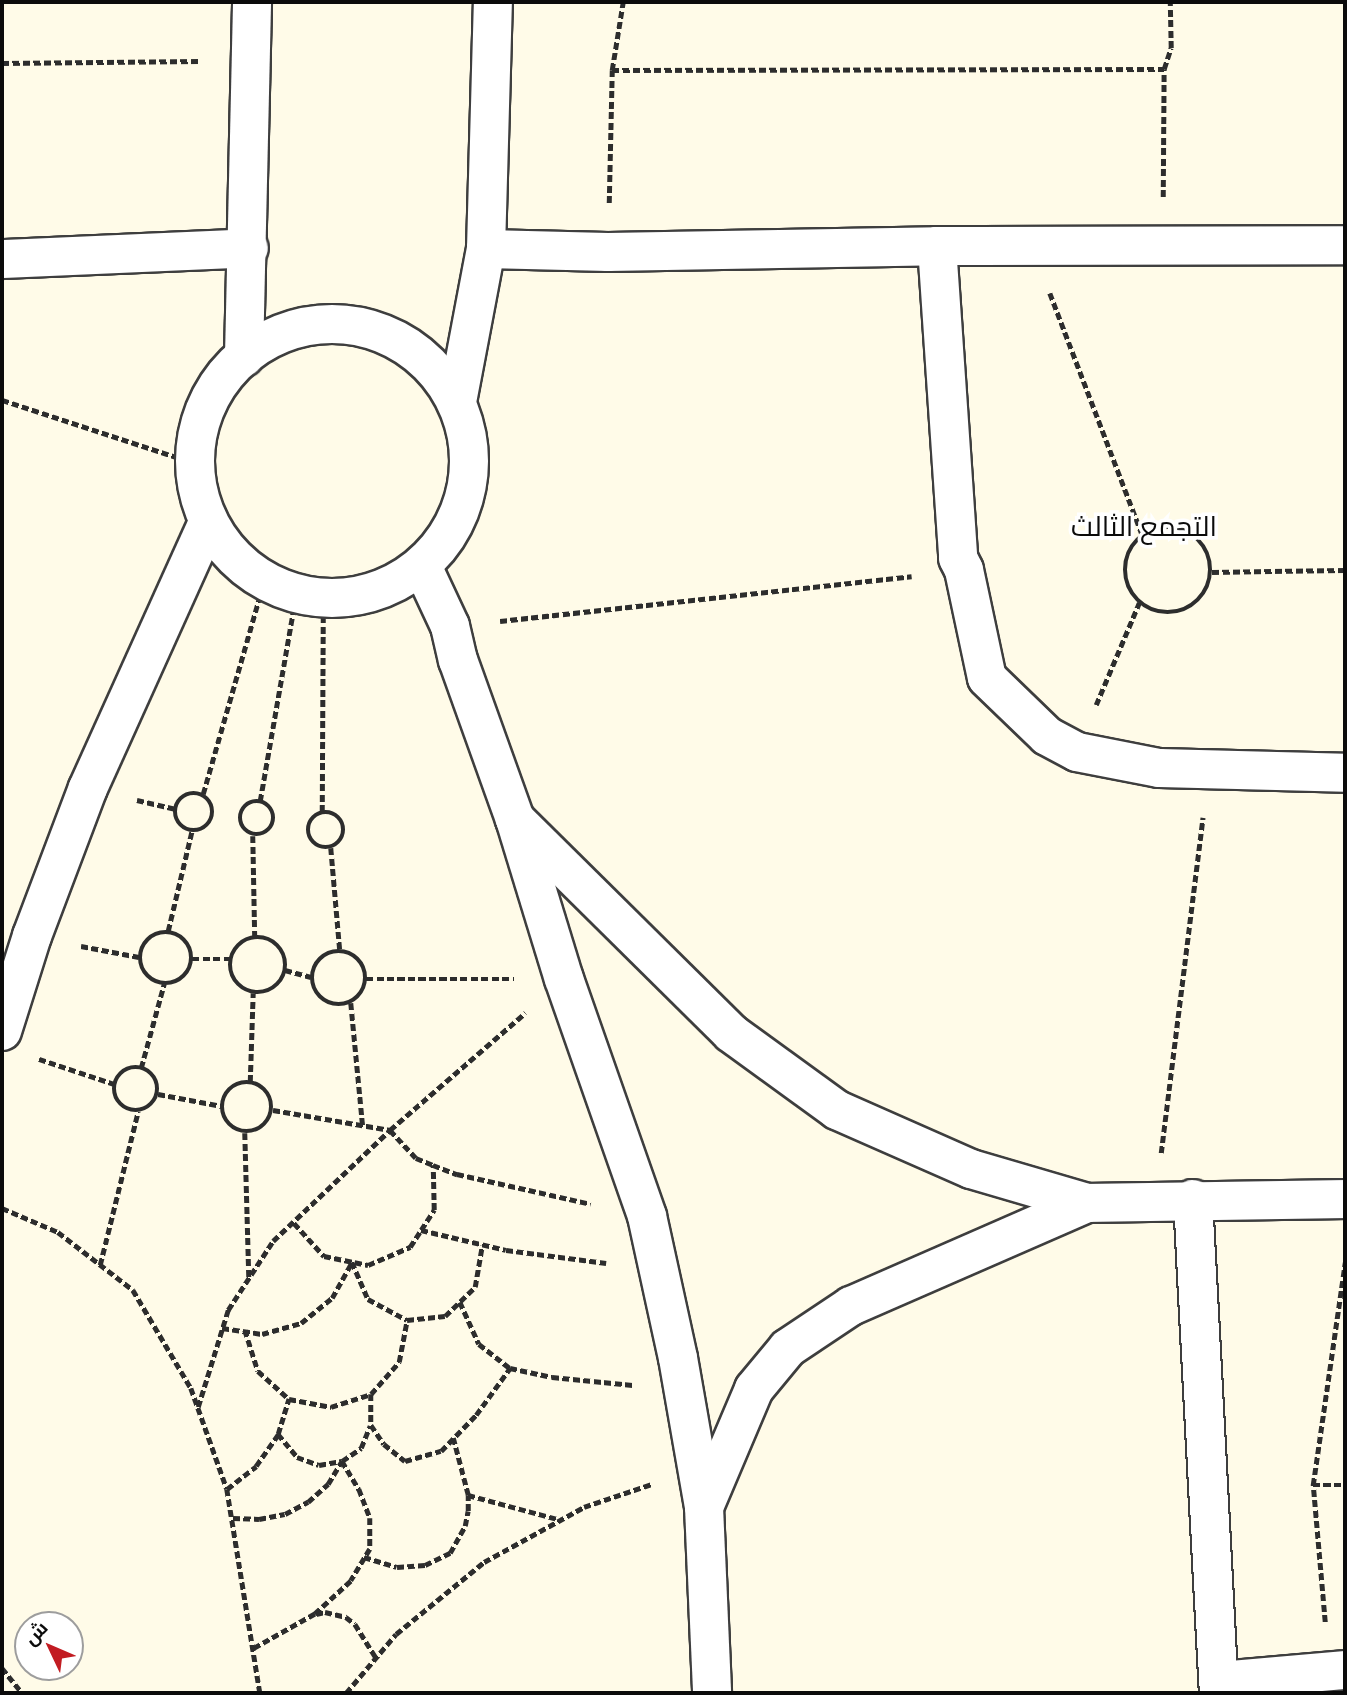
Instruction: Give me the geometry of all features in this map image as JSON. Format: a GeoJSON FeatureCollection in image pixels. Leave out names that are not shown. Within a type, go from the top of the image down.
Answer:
{"type":"FeatureCollection","features":[{"type":"Feature","properties":{"kind":"street"},"geometry":{"type":"LineString","coordinates":[[244,357],[249,248],[252,2]]}},
{"type":"Feature","properties":{"kind":"street"},"geometry":{"type":"LineString","coordinates":[[457,402],[486,249],[493,2]]}},
{"type":"Feature","properties":{"kind":"street"},"geometry":{"type":"LineString","coordinates":[[486,249],[608,252],[937,246],[1345,245]]}},
{"type":"Feature","properties":{"kind":"street"},"geometry":{"type":"LineString","coordinates":[[937,246],[958,558],[964,570],[987,678],[1014,708],[1047,736],[1077,752],[1159,768],[1345,773]]}},
{"type":"Feature","properties":{"kind":"street"},"geometry":{"type":"LineString","coordinates":[[2,259],[249,248]]}},
{"type":"Feature","properties":{"kind":"street"},"geometry":{"type":"LineString","coordinates":[[344,324],[379,332],[411,348],[438,372],[457,402],[468,435],[470,471],[462,507],[446,539],[422,566],[392,585],[358,596],[294,592],[242,565],[223,545],[208,522],[199,495],[195,463],[198,434],[206,407],[220,383],[244,357],[274,337],[308,326],[344,324]]}},
{"type":"Feature","properties":{"kind":"street"},"geometry":{"type":"LineString","coordinates":[[14,1043],[32,936],[88,788],[208,522]]}},
{"type":"Feature","properties":{"kind":"street"},"geometry":{"type":"LineString","coordinates":[[422,566],[450,626],[458,660],[515,819],[564,979],[647,1216],[704,1507],[712,1693]]}},
{"type":"Feature","properties":{"kind":"street"},"geometry":{"type":"LineString","coordinates":[[515,819],[731,1033],[837,1110],[971,1169],[1087,1203],[1174,1199],[1345,1199]]}},
{"type":"Feature","properties":{"kind":"street"},"geometry":{"type":"LineString","coordinates":[[1174,1199],[1219,1687],[1337,1670]]}},
{"type":"Feature","properties":{"kind":"street"},"geometry":{"type":"LineString","coordinates":[[704,1507],[754,1389],[788,1348],[851,1306],[1087,1203]]}},
{"type":"Feature","properties":{"kind":"path"},"geometry":{"type":"LineString","coordinates":[[608,252],[612,71],[623,2]]}},
{"type":"Feature","properties":{"kind":"path"},"geometry":{"type":"LineString","coordinates":[[1163,246],[1164,69],[1171,48],[1170,2]]}},
{"type":"Feature","properties":{"kind":"path"},"geometry":{"type":"LineString","coordinates":[[2,63],[251,61]]}},
{"type":"Feature","properties":{"kind":"path"},"geometry":{"type":"LineString","coordinates":[[612,71],[1164,69]]}},
{"type":"Feature","properties":{"kind":"path"},"geometry":{"type":"LineString","coordinates":[[1032,246],[1142,534]]}},
{"type":"Feature","properties":{"kind":"path"},"geometry":{"type":"LineString","coordinates":[[2,400],[195,463]]}},
{"type":"Feature","properties":{"kind":"path"},"geometry":{"type":"LineString","coordinates":[[1160,527],[1180,527],[1196,537],[1208,553],[1212,572],[1207,591],[1194,606],[1176,613],[1156,612],[1139,603],[1128,587],[1124,568],[1129,549],[1142,534],[1160,527]]}},
{"type":"Feature","properties":{"kind":"path"},"geometry":{"type":"LineString","coordinates":[[450,626],[964,570]]}},
{"type":"Feature","properties":{"kind":"path"},"geometry":{"type":"LineString","coordinates":[[1212,572],[1345,570]]}},
{"type":"Feature","properties":{"kind":"path"},"geometry":{"type":"LineString","coordinates":[[204,794],[294,592]]}},
{"type":"Feature","properties":{"kind":"path"},"geometry":{"type":"LineString","coordinates":[[260,801],[294,592]]}},
{"type":"Feature","properties":{"kind":"path"},"geometry":{"type":"LineString","coordinates":[[294,592],[322,812]]}},
{"type":"Feature","properties":{"kind":"path"},"geometry":{"type":"LineString","coordinates":[[1077,752],[1139,603]]}},
{"type":"Feature","properties":{"kind":"path"},"geometry":{"type":"LineString","coordinates":[[1174,1199],[1210,768]]}},
{"type":"Feature","properties":{"kind":"path"},"geometry":{"type":"LineString","coordinates":[[191,792],[204,794],[212,803],[214,814],[208,826],[197,831],[186,829],[177,820],[175,809],[180,798],[191,792]]}},
{"type":"Feature","properties":{"kind":"path"},"geometry":{"type":"LineString","coordinates":[[260,801],[270,806],[275,816],[272,827],[264,835],[253,836],[244,831],[239,821],[241,810],[249,802],[260,801]]}},
{"type":"Feature","properties":{"kind":"path"},"geometry":{"type":"LineString","coordinates":[[322,812],[333,813],[342,820],[345,831],[341,842],[331,848],[319,848],[310,840],[308,829],[312,818],[322,812]]}},
{"type":"Feature","properties":{"kind":"path"},"geometry":{"type":"LineString","coordinates":[[168,931],[192,830]]}},
{"type":"Feature","properties":{"kind":"path"},"geometry":{"type":"LineString","coordinates":[[253,836],[256,937]]}},
{"type":"Feature","properties":{"kind":"path"},"geometry":{"type":"LineString","coordinates":[[331,848],[340,951]]}},
{"type":"Feature","properties":{"kind":"path"},"geometry":{"type":"LineString","coordinates":[[168,931],[180,935],[190,946],[192,959],[189,973],[178,981],[164,984],[151,981],[142,970],[139,957],[144,943],[154,933],[168,931]]}},
{"type":"Feature","properties":{"kind":"path"},"geometry":{"type":"LineString","coordinates":[[32,936],[139,957]]}},
{"type":"Feature","properties":{"kind":"path"},"geometry":{"type":"LineString","coordinates":[[263,936],[276,943],[284,955],[285,970],[280,982],[274,987],[253,993],[239,986],[232,974],[230,959],[236,946],[256,937],[263,936]]}},
{"type":"Feature","properties":{"kind":"path"},"geometry":{"type":"LineString","coordinates":[[340,951],[354,955],[363,966],[366,979],[362,993],[351,1003],[337,1006],[324,1001],[314,991],[311,976],[316,963],[327,954],[340,951]]}},
{"type":"Feature","properties":{"kind":"path"},"geometry":{"type":"LineString","coordinates":[[192,959],[230,959]]}},
{"type":"Feature","properties":{"kind":"path"},"geometry":{"type":"LineString","coordinates":[[285,970],[311,976]]}},
{"type":"Feature","properties":{"kind":"path"},"geometry":{"type":"LineString","coordinates":[[366,979],[564,979]]}},
{"type":"Feature","properties":{"kind":"path"},"geometry":{"type":"LineString","coordinates":[[197,1408],[228,1310],[273,1241],[390,1130],[564,979]]}},
{"type":"Feature","properties":{"kind":"path"},"geometry":{"type":"LineString","coordinates":[[141,1068],[164,984]]}},
{"type":"Feature","properties":{"kind":"path"},"geometry":{"type":"LineString","coordinates":[[250,1082],[253,993]]}},
{"type":"Feature","properties":{"kind":"path"},"geometry":{"type":"LineString","coordinates":[[351,1003],[363,1126]]}},
{"type":"Feature","properties":{"kind":"path"},"geometry":{"type":"LineString","coordinates":[[14,1043],[114,1084]]}},
{"type":"Feature","properties":{"kind":"path"},"geometry":{"type":"LineString","coordinates":[[134,1066],[141,1068],[148,1069],[157,1080],[158,1094],[151,1106],[138,1112],[124,1109],[115,1098],[114,1084],[121,1072],[134,1066]]}},
{"type":"Feature","properties":{"kind":"path"},"geometry":{"type":"LineString","coordinates":[[250,1082],[262,1086],[270,1096],[273,1110],[269,1122],[258,1130],[245,1133],[233,1129],[225,1119],[222,1106],[226,1093],[236,1084],[250,1082]]}},
{"type":"Feature","properties":{"kind":"path"},"geometry":{"type":"LineString","coordinates":[[158,1094],[222,1106]]}},
{"type":"Feature","properties":{"kind":"path"},"geometry":{"type":"LineString","coordinates":[[273,1110],[390,1130],[416,1158],[457,1174],[647,1216]]}},
{"type":"Feature","properties":{"kind":"path"},"geometry":{"type":"LineString","coordinates":[[100,1265],[138,1112]]}},
{"type":"Feature","properties":{"kind":"path"},"geometry":{"type":"LineString","coordinates":[[245,1133],[249,1279]]}},
{"type":"Feature","properties":{"kind":"path"},"geometry":{"type":"LineString","coordinates":[[294,1223],[324,1256],[368,1265],[410,1247],[434,1210],[433,1165]]}},
{"type":"Feature","properties":{"kind":"path"},"geometry":{"type":"LineString","coordinates":[[2,1208],[58,1232],[133,1290],[191,1388],[227,1489],[260,1693]]}},
{"type":"Feature","properties":{"kind":"path"},"geometry":{"type":"LineString","coordinates":[[421,1230],[482,1246],[657,1269]]}},
{"type":"Feature","properties":{"kind":"path"},"geometry":{"type":"LineString","coordinates":[[352,1261],[368,1299],[407,1320],[445,1316],[475,1287],[482,1246]]}},
{"type":"Feature","properties":{"kind":"path"},"geometry":{"type":"LineString","coordinates":[[222,1328],[262,1334],[301,1323],[332,1298],[352,1261]]}},
{"type":"Feature","properties":{"kind":"path"},"geometry":{"type":"LineString","coordinates":[[1337,1670],[1313,1485],[1345,1262]]}},
{"type":"Feature","properties":{"kind":"path"},"geometry":{"type":"LineString","coordinates":[[460,1302],[479,1344],[510,1368],[552,1377],[683,1390]]}},
{"type":"Feature","properties":{"kind":"path"},"geometry":{"type":"LineString","coordinates":[[245,1330],[258,1371],[289,1399],[331,1407],[371,1394],[399,1362],[407,1320]]}},
{"type":"Feature","properties":{"kind":"path"},"geometry":{"type":"LineString","coordinates":[[371,1425],[384,1444],[405,1461],[441,1451],[476,1415],[510,1368]]}},
{"type":"Feature","properties":{"kind":"path"},"geometry":{"type":"LineString","coordinates":[[233,1518],[272,1517],[308,1502],[328,1484],[342,1461],[361,1448],[371,1425],[371,1394]]}},
{"type":"Feature","properties":{"kind":"path"},"geometry":{"type":"LineString","coordinates":[[227,1489],[256,1466],[278,1434],[289,1399]]}},
{"type":"Feature","properties":{"kind":"path"},"geometry":{"type":"LineString","coordinates":[[278,1434],[297,1457],[319,1465],[342,1461]]}},
{"type":"Feature","properties":{"kind":"path"},"geometry":{"type":"LineString","coordinates":[[364,1558],[397,1567],[438,1561],[450,1553],[465,1526],[468,1495],[453,1438]]}},
{"type":"Feature","properties":{"kind":"path"},"geometry":{"type":"LineString","coordinates":[[253,1648],[315,1614],[351,1581],[370,1549],[369,1518],[359,1489],[342,1461]]}},
{"type":"Feature","properties":{"kind":"path"},"geometry":{"type":"LineString","coordinates":[[346,1693],[396,1634],[484,1562],[584,1507],[697,1468]]}},
{"type":"Feature","properties":{"kind":"path"},"geometry":{"type":"LineString","coordinates":[[1313,1485],[1345,1485]]}},
{"type":"Feature","properties":{"kind":"path"},"geometry":{"type":"LineString","coordinates":[[468,1495],[561,1520]]}},
{"type":"Feature","properties":{"kind":"path"},"geometry":{"type":"LineString","coordinates":[[315,1614],[325,1612],[346,1617],[355,1624],[376,1657]]}},
{"type":"Feature","properties":{"kind":"path"},"geometry":{"type":"LineString","coordinates":[[2,1668],[22,1693]]}},
{"type":"Feature","properties":{"kind":"district","name":"التجمع الثالث"},"geometry":{"type":"Point","coordinates":[1144,526]}}]}
